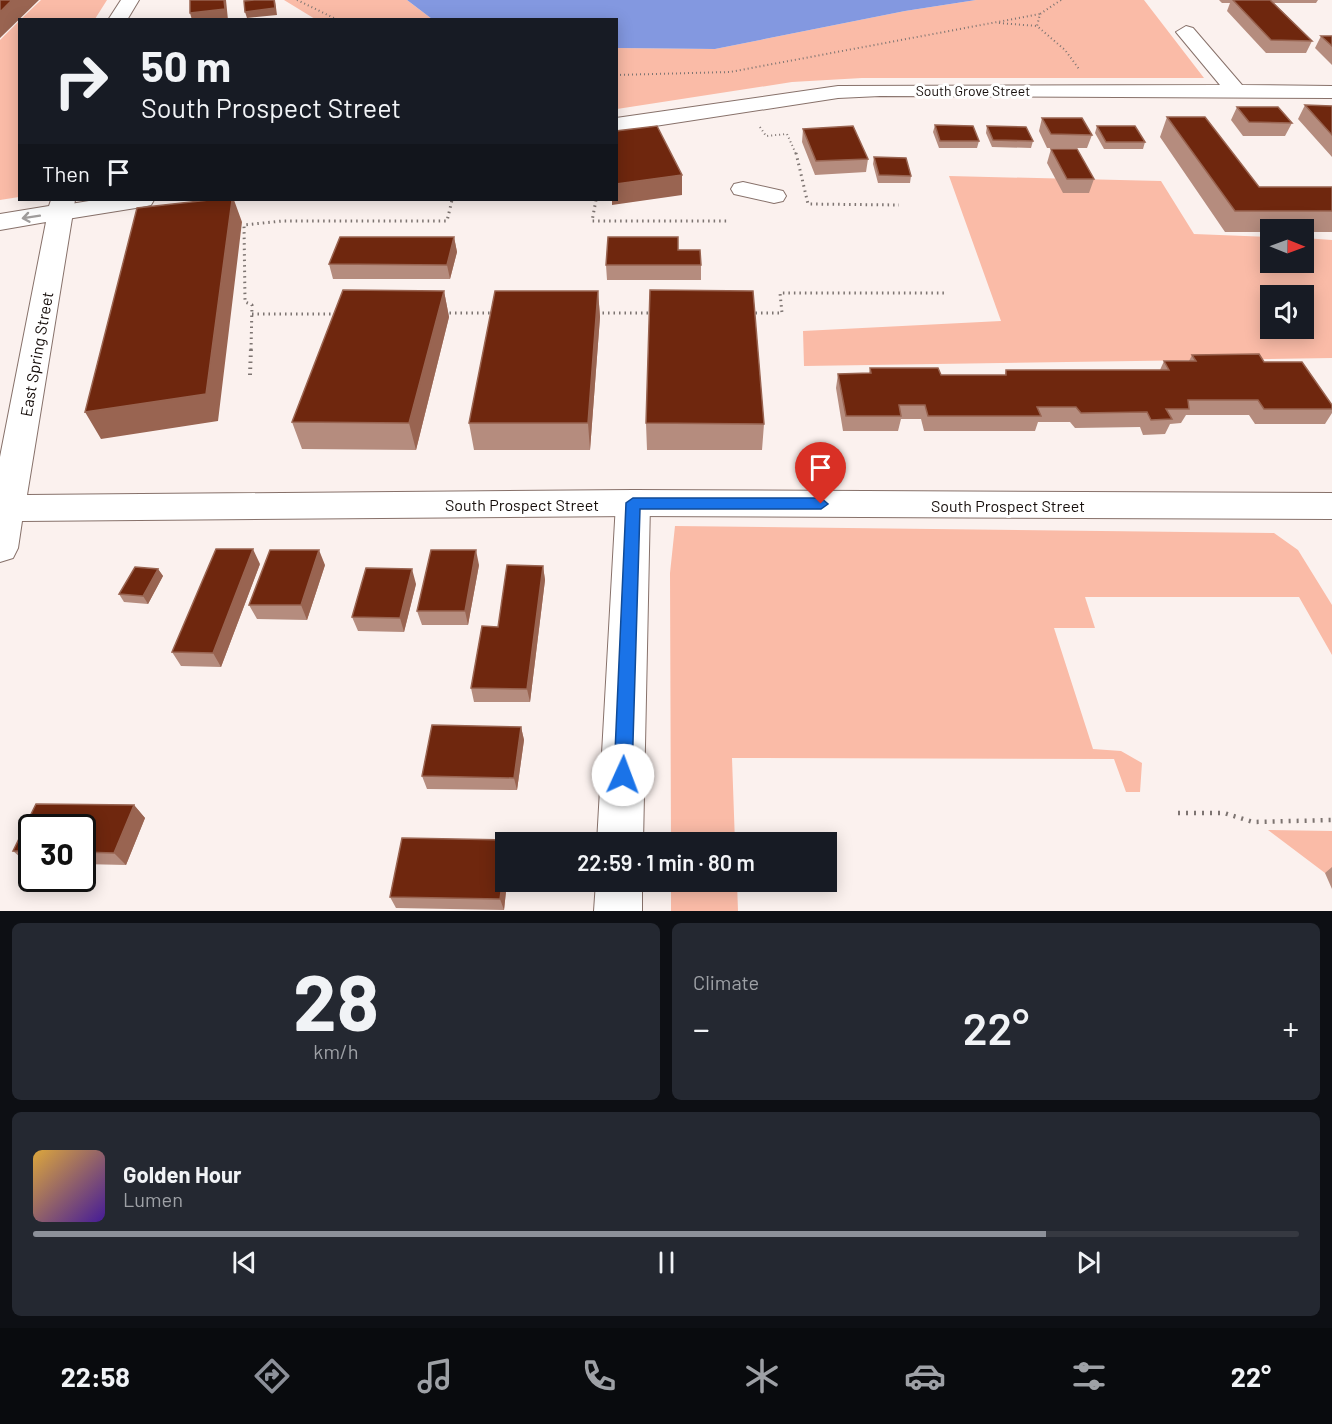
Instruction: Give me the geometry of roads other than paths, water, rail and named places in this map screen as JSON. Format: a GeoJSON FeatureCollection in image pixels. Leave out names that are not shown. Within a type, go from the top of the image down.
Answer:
{"type":"FeatureCollection","features":[{"type":"Feature","properties":{"kind":"main road"},"geometry":{"type":"LineString","coordinates":[[118,18],[130,0]]}},
{"type":"Feature","properties":{"kind":"main road"},"geometry":{"type":"LineString","coordinates":[[1186,32],[1236,91]]}},
{"type":"Feature","properties":{"kind":"main road","name":"South Grove Street"},"geometry":{"type":"LineString","coordinates":[[618,125],[838,92],[880,90],[1332,92]]}},
{"type":"Feature","properties":{"kind":"main road"},"geometry":{"type":"LineString","coordinates":[[743,189],[774,196]]}},
{"type":"Feature","properties":{"kind":"main road"},"geometry":{"type":"LineString","coordinates":[[0,222],[62,206],[129,201]]}},
{"type":"Feature","properties":{"kind":"main road","name":"East Spring Street"},"geometry":{"type":"LineString","coordinates":[[0,548],[4,508],[62,206]]}},
{"type":"Feature","properties":{"kind":"main road"},"geometry":{"type":"LineString","coordinates":[[620,832],[633,503]]}},
{"type":"Feature","properties":{"kind":"main road","name":"South Prospect Street"},"geometry":{"type":"LineString","coordinates":[[4,508],[633,503],[1332,506]]}},
{"type":"Feature","properties":{"kind":"main road"},"geometry":{"type":"LineString","coordinates":[[618,911],[619,892]]}},
{"type":"Feature","properties":{"kind":"water"},"geometry":{"type":"Polygon","coordinates":[[[407,0],[976,0],[905,11],[715,49],[618,48],[618,18],[431,18],[407,0]]]}}]}
